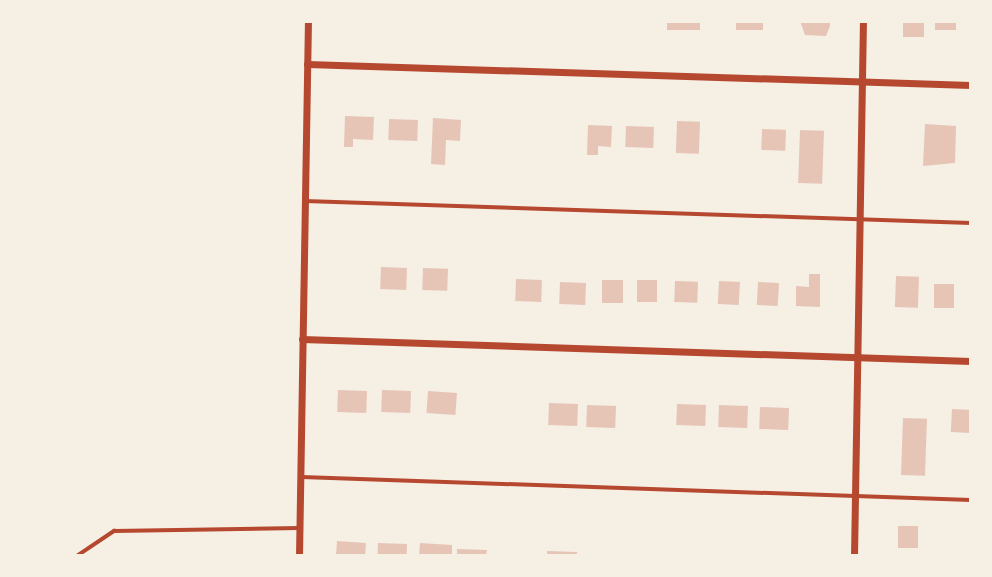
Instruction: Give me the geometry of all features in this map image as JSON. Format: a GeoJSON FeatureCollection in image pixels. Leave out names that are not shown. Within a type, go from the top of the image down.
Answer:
{"type":"FeatureCollection","features":[{"type":"Feature","properties":{"kind":"street"},"geometry":{"type":"LineString","coordinates":[[299,556],[308,21]]}},
{"type":"Feature","properties":{"kind":"street"},"geometry":{"type":"LineString","coordinates":[[854,556],[863,21]]}},
{"type":"Feature","properties":{"kind":"street"},"geometry":{"type":"LineString","coordinates":[[307,64],[971,85]]}},
{"type":"Feature","properties":{"kind":"street"},"geometry":{"type":"LineString","coordinates":[[302,339],[971,361]]}},
{"type":"Feature","properties":{"kind":"lane"},"geometry":{"type":"LineString","coordinates":[[305,201],[971,223]]}},
{"type":"Feature","properties":{"kind":"lane"},"geometry":{"type":"LineString","coordinates":[[300,477],[971,500]]}},
{"type":"Feature","properties":{"kind":"lane"},"geometry":{"type":"LineString","coordinates":[[77,556],[114,531],[299,528]]}},
{"type":"Feature","properties":{"kind":"building"},"geometry":{"type":"Polygon","coordinates":[[[667,21],[700,21],[700,30],[667,30],[667,21]]]}},
{"type":"Feature","properties":{"kind":"building"},"geometry":{"type":"Polygon","coordinates":[[[736,21],[763,21],[763,30],[736,30],[736,21]]]}},
{"type":"Feature","properties":{"kind":"building"},"geometry":{"type":"Polygon","coordinates":[[[800,21],[830,21],[830,26],[826,36],[805,35],[800,21]]]}},
{"type":"Feature","properties":{"kind":"building"},"geometry":{"type":"Polygon","coordinates":[[[903,21],[924,21],[924,37],[903,37],[903,21]]]}},
{"type":"Feature","properties":{"kind":"building"},"geometry":{"type":"Polygon","coordinates":[[[935,21],[956,21],[956,30],[935,30],[935,21]]]}},
{"type":"Feature","properties":{"kind":"building"},"geometry":{"type":"Polygon","coordinates":[[[345,116],[374,117],[373,140],[353,139],[353,147],[344,147],[345,116]]]}},
{"type":"Feature","properties":{"kind":"building"},"geometry":{"type":"Polygon","coordinates":[[[433,118],[461,120],[460,141],[446,140],[445,165],[431,164],[433,118]]]}},
{"type":"Feature","properties":{"kind":"building"},"geometry":{"type":"Polygon","coordinates":[[[389,119],[418,120],[417,141],[388,140],[389,119]]]}},
{"type":"Feature","properties":{"kind":"building"},"geometry":{"type":"Polygon","coordinates":[[[677,121],[700,122],[699,154],[676,153],[677,121]]]}},
{"type":"Feature","properties":{"kind":"building"},"geometry":{"type":"Polygon","coordinates":[[[925,124],[956,126],[955,163],[923,166],[925,124]]]}},
{"type":"Feature","properties":{"kind":"building"},"geometry":{"type":"Polygon","coordinates":[[[588,125],[612,126],[611,147],[598,146],[598,155],[587,155],[588,125]]]}},
{"type":"Feature","properties":{"kind":"building"},"geometry":{"type":"Polygon","coordinates":[[[626,126],[654,127],[653,148],[625,147],[626,126]]]}},
{"type":"Feature","properties":{"kind":"building"},"geometry":{"type":"Polygon","coordinates":[[[762,129],[786,130],[785,151],[761,150],[762,129]]]}},
{"type":"Feature","properties":{"kind":"building"},"geometry":{"type":"Polygon","coordinates":[[[800,130],[824,131],[822,184],[798,183],[800,130]]]}},
{"type":"Feature","properties":{"kind":"building"},"geometry":{"type":"Polygon","coordinates":[[[381,267],[407,268],[406,290],[380,289],[381,267]]]}},
{"type":"Feature","properties":{"kind":"building"},"geometry":{"type":"Polygon","coordinates":[[[423,268],[448,269],[447,291],[422,290],[423,268]]]}},
{"type":"Feature","properties":{"kind":"building"},"geometry":{"type":"Polygon","coordinates":[[[809,274],[820,274],[820,307],[796,306],[796,286],[809,287],[809,274]]]}},
{"type":"Feature","properties":{"kind":"building"},"geometry":{"type":"Polygon","coordinates":[[[896,276],[919,277],[918,308],[895,307],[896,276]]]}},
{"type":"Feature","properties":{"kind":"building"},"geometry":{"type":"Polygon","coordinates":[[[516,279],[542,280],[541,302],[515,301],[516,279]]]}},
{"type":"Feature","properties":{"kind":"building"},"geometry":{"type":"Polygon","coordinates":[[[602,280],[623,280],[623,303],[602,303],[602,280]]]}},
{"type":"Feature","properties":{"kind":"building"},"geometry":{"type":"Polygon","coordinates":[[[637,280],[657,280],[657,302],[637,302],[637,280]]]}},
{"type":"Feature","properties":{"kind":"building"},"geometry":{"type":"Polygon","coordinates":[[[675,281],[698,282],[697,303],[674,302],[675,281]]]}},
{"type":"Feature","properties":{"kind":"building"},"geometry":{"type":"Polygon","coordinates":[[[719,281],[740,282],[739,305],[718,304],[719,281]]]}},
{"type":"Feature","properties":{"kind":"building"},"geometry":{"type":"Polygon","coordinates":[[[560,282],[586,283],[585,305],[559,304],[560,282]]]}},
{"type":"Feature","properties":{"kind":"building"},"geometry":{"type":"Polygon","coordinates":[[[758,282],[779,283],[778,306],[757,305],[758,282]]]}},
{"type":"Feature","properties":{"kind":"building"},"geometry":{"type":"Polygon","coordinates":[[[934,284],[954,284],[954,308],[934,308],[934,284]]]}},
{"type":"Feature","properties":{"kind":"building"},"geometry":{"type":"Polygon","coordinates":[[[338,390],[367,391],[366,413],[337,412],[338,390]]]}},
{"type":"Feature","properties":{"kind":"building"},"geometry":{"type":"Polygon","coordinates":[[[382,390],[411,391],[410,413],[381,412],[382,390]]]}},
{"type":"Feature","properties":{"kind":"building"},"geometry":{"type":"Polygon","coordinates":[[[428,391],[457,393],[455,415],[426,413],[428,391]]]}},
{"type":"Feature","properties":{"kind":"building"},"geometry":{"type":"Polygon","coordinates":[[[549,403],[578,404],[577,426],[548,425],[549,403]]]}},
{"type":"Feature","properties":{"kind":"building"},"geometry":{"type":"Polygon","coordinates":[[[677,404],[706,405],[705,426],[676,425],[677,404]]]}},
{"type":"Feature","properties":{"kind":"building"},"geometry":{"type":"Polygon","coordinates":[[[587,405],[616,406],[615,428],[586,427],[587,405]]]}},
{"type":"Feature","properties":{"kind":"building"},"geometry":{"type":"Polygon","coordinates":[[[719,405],[748,406],[747,428],[718,427],[719,405]]]}},
{"type":"Feature","properties":{"kind":"building"},"geometry":{"type":"Polygon","coordinates":[[[760,407],[789,408],[788,430],[759,429],[760,407]]]}},
{"type":"Feature","properties":{"kind":"building"},"geometry":{"type":"Polygon","coordinates":[[[952,409],[971,410],[970,433],[951,432],[952,409]]]}},
{"type":"Feature","properties":{"kind":"building"},"geometry":{"type":"Polygon","coordinates":[[[903,418],[927,419],[925,476],[901,475],[903,418]]]}},
{"type":"Feature","properties":{"kind":"building"},"geometry":{"type":"Polygon","coordinates":[[[898,526],[918,526],[918,548],[898,548],[898,526]]]}},
{"type":"Feature","properties":{"kind":"building"},"geometry":{"type":"Polygon","coordinates":[[[337,541],[366,543],[365,556],[336,556],[337,541]]]}},
{"type":"Feature","properties":{"kind":"building"},"geometry":{"type":"Polygon","coordinates":[[[378,543],[407,544],[407,556],[378,556],[378,543]]]}},
{"type":"Feature","properties":{"kind":"building"},"geometry":{"type":"Polygon","coordinates":[[[420,543],[452,545],[452,556],[419,556],[420,543]]]}},
{"type":"Feature","properties":{"kind":"building"},"geometry":{"type":"Polygon","coordinates":[[[457,549],[487,550],[486,556],[457,556],[457,549]]]}},
{"type":"Feature","properties":{"kind":"building"},"geometry":{"type":"Polygon","coordinates":[[[547,551],[577,552],[577,556],[547,556],[547,551]]]}}]}
